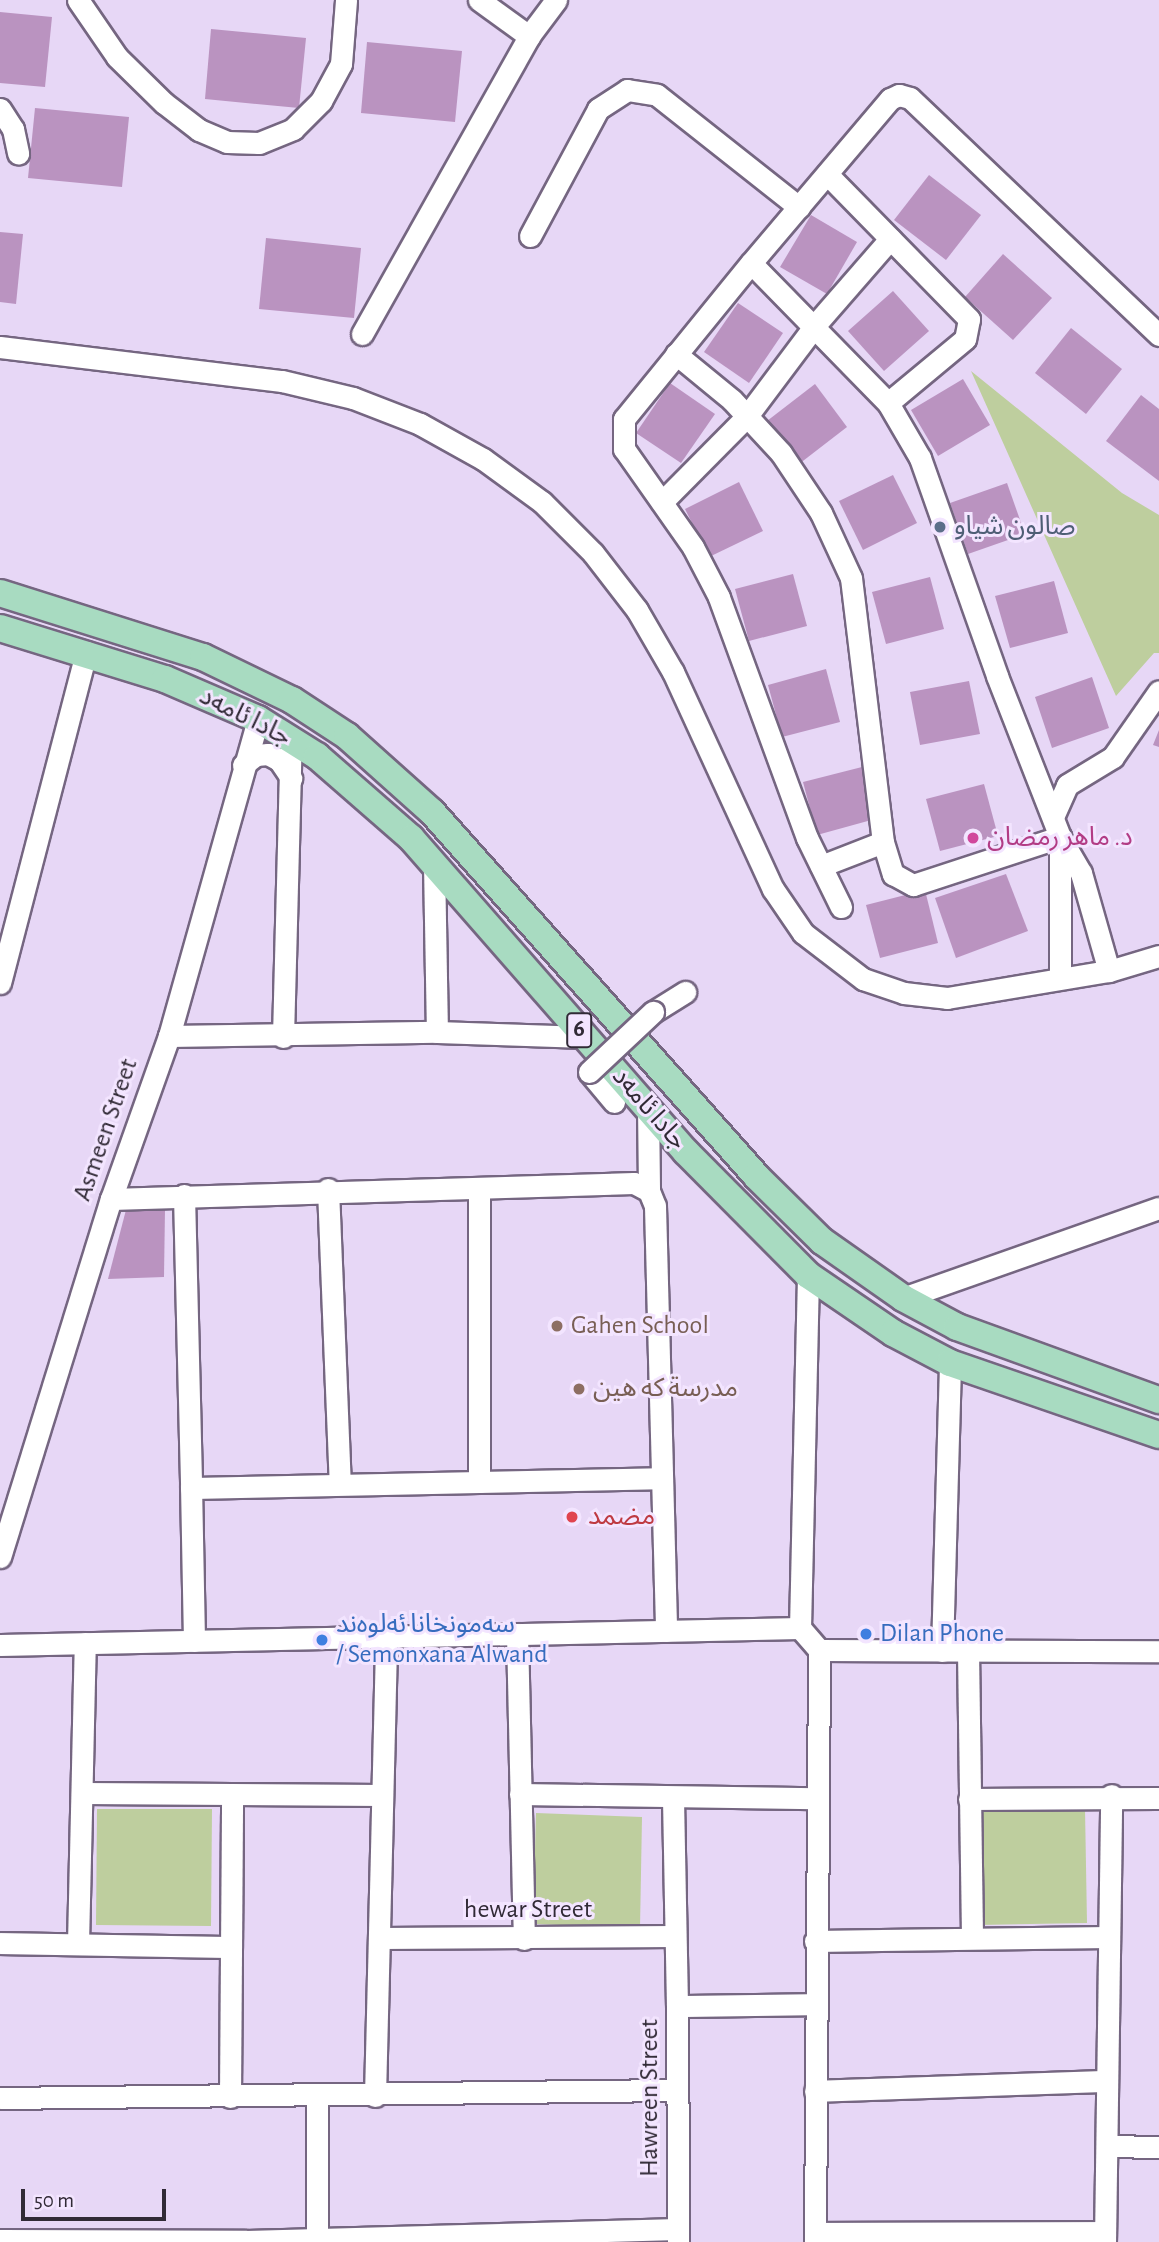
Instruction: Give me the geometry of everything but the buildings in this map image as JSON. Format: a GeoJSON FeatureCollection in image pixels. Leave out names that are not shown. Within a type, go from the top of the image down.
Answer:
{"type":"FeatureCollection","features":[{"type":"Feature","properties":{"kind":"main road","name":"جادا ئامەد"},"geometry":{"type":"LineString","coordinates":[[0,593],[148,636],[203,657],[292,700],[391,770],[788,1209],[858,1269],[903,1298],[988,1341],[1159,1400]]}},
{"type":"Feature","properties":{"kind":"main road","name":"جادا ئامەد"},"geometry":{"type":"LineString","coordinates":[[0,628],[135,668],[258,719],[291,739],[365,795],[434,863],[584,1037],[739,1208],[808,1275],[893,1334],[950,1363],[1159,1435]]}},
{"type":"Feature","properties":{"kind":"main road"},"geometry":{"type":"LineString","coordinates":[[135,668],[148,636]]}},
{"type":"Feature","properties":{"kind":"main road"},"geometry":{"type":"LineString","coordinates":[[190,689],[203,657]]}},
{"type":"Feature","properties":{"kind":"street"},"geometry":{"type":"LineString","coordinates":[[78,0],[117,57],[164,103],[217,138],[259,143],[293,129],[321,101],[341,64],[345,0]]}},
{"type":"Feature","properties":{"kind":"street"},"geometry":{"type":"LineString","coordinates":[[479,0],[528,36]]}},
{"type":"Feature","properties":{"kind":"street"},"geometry":{"type":"LineString","coordinates":[[362,334],[528,36],[556,0]]}},
{"type":"Feature","properties":{"kind":"street"},"geometry":{"type":"LineString","coordinates":[[530,236],[597,109],[627,90],[657,95],[799,207]]}},
{"type":"Feature","properties":{"kind":"street"},"geometry":{"type":"LineString","coordinates":[[841,907],[821,866],[719,597],[693,547],[624,449],[621,428],[751,262],[890,99],[899,95],[910,97],[1159,335]]}},
{"type":"Feature","properties":{"kind":"street"},"geometry":{"type":"LineString","coordinates":[[0,109],[13,129],[18,153]]}},
{"type":"Feature","properties":{"kind":"street"},"geometry":{"type":"LineString","coordinates":[[827,174],[969,319],[970,326],[965,339],[888,403]]}},
{"type":"Feature","properties":{"kind":"street"},"geometry":{"type":"LineString","coordinates":[[662,502],[747,416],[816,324],[890,239]]}},
{"type":"Feature","properties":{"kind":"street"},"geometry":{"type":"LineString","coordinates":[[751,262],[816,324],[888,403],[930,481],[993,665],[1057,827],[1081,873],[1109,971]]}},
{"type":"Feature","properties":{"kind":"street"},"geometry":{"type":"LineString","coordinates":[[0,347],[282,381],[353,398],[409,420],[483,459],[550,511],[593,553],[637,610],[673,673],[773,889],[803,933],[863,979],[904,993],[947,998],[1109,971],[1159,956]]}},
{"type":"Feature","properties":{"kind":"street"},"geometry":{"type":"LineString","coordinates":[[676,355],[747,416],[781,453],[821,513],[851,578],[883,842],[893,874],[913,885],[1057,827]]}},
{"type":"Feature","properties":{"kind":"street"},"geometry":{"type":"LineString","coordinates":[[0,983],[86,652]]}},
{"type":"Feature","properties":{"kind":"street"},"geometry":{"type":"LineString","coordinates":[[1060,978],[1057,827],[1068,785],[1114,757],[1159,691]]}},
{"type":"Feature","properties":{"kind":"street","name":"Asmeen Street"},"geometry":{"type":"LineString","coordinates":[[0,1557],[110,1199],[169,1036],[258,719]]}},
{"type":"Feature","properties":{"kind":"street"},"geometry":{"type":"LineString","coordinates":[[284,1037],[291,739]]}},
{"type":"Feature","properties":{"kind":"street"},"geometry":{"type":"LineString","coordinates":[[243,765],[256,755],[268,754],[279,760],[291,778]]}},
{"type":"Feature","properties":{"kind":"street"},"geometry":{"type":"LineString","coordinates":[[821,866],[883,842]]}},
{"type":"Feature","properties":{"kind":"street"},"geometry":{"type":"LineString","coordinates":[[434,863],[437,1032]]}},
{"type":"Feature","properties":{"kind":"street"},"geometry":{"type":"LineString","coordinates":[[614,1102],[589,1072],[653,1012],[685,992]]}},
{"type":"Feature","properties":{"kind":"street"},"geometry":{"type":"LineString","coordinates":[[169,1036],[284,1037],[437,1032],[584,1037]]}},
{"type":"Feature","properties":{"kind":"street"},"geometry":{"type":"LineString","coordinates":[[648,1105],[649,1191],[654,1206],[666,1631]]}},
{"type":"Feature","properties":{"kind":"street"},"geometry":{"type":"LineString","coordinates":[[110,1199],[328,1189],[634,1183],[649,1191]]}},
{"type":"Feature","properties":{"kind":"street"},"geometry":{"type":"LineString","coordinates":[[479,1188],[479,1482]]}},
{"type":"Feature","properties":{"kind":"street"},"geometry":{"type":"LineString","coordinates":[[328,1189],[340,1482]]}},
{"type":"Feature","properties":{"kind":"street"},"geometry":{"type":"LineString","coordinates":[[184,1195],[194,1641]]}},
{"type":"Feature","properties":{"kind":"street"},"geometry":{"type":"LineString","coordinates":[[903,1298],[1159,1208]]}},
{"type":"Feature","properties":{"kind":"street"},"geometry":{"type":"LineString","coordinates":[[808,1275],[800,1628],[819,1650],[815,2238],[1105,2237],[1111,1795]]}},
{"type":"Feature","properties":{"kind":"street"},"geometry":{"type":"LineString","coordinates":[[942,1651],[950,1363]]}},
{"type":"Feature","properties":{"kind":"street"},"geometry":{"type":"LineString","coordinates":[[191,1488],[340,1482],[660,1478]]}},
{"type":"Feature","properties":{"kind":"street"},"geometry":{"type":"LineString","coordinates":[[0,1644],[800,1628]]}},
{"type":"Feature","properties":{"kind":"street"},"geometry":{"type":"LineString","coordinates":[[517,1634],[524,1939]]}},
{"type":"Feature","properties":{"kind":"street"},"geometry":{"type":"LineString","coordinates":[[375,2096],[381,1938],[386,1636]]}},
{"type":"Feature","properties":{"kind":"street"},"geometry":{"type":"LineString","coordinates":[[78,1944],[85,1643]]}},
{"type":"Feature","properties":{"kind":"street"},"geometry":{"type":"LineString","coordinates":[[819,1650],[1159,1651]]}},
{"type":"Feature","properties":{"kind":"street"},"geometry":{"type":"LineString","coordinates":[[968,1650],[972,1938]]}},
{"type":"Feature","properties":{"kind":"street"},"geometry":{"type":"LineString","coordinates":[[83,1793],[232,1797],[382,1794]]}},
{"type":"Feature","properties":{"kind":"street"},"geometry":{"type":"LineString","coordinates":[[520,1794],[816,1798]]}},
{"type":"Feature","properties":{"kind":"street"},"geometry":{"type":"LineString","coordinates":[[969,1799],[1111,1795],[1159,1798]]}},
{"type":"Feature","properties":{"kind":"street"},"geometry":{"type":"LineString","coordinates":[[230,2097],[232,1797]]}},
{"type":"Feature","properties":{"kind":"street"},"geometry":{"type":"LineString","coordinates":[[673,1798],[677,2006]]}},
{"type":"Feature","properties":{"kind":"street","name":"hewar Street"},"geometry":{"type":"LineString","coordinates":[[381,1938],[674,1936]]}},
{"type":"Feature","properties":{"kind":"street"},"geometry":{"type":"LineString","coordinates":[[815,1941],[1109,1937]]}},
{"type":"Feature","properties":{"kind":"street"},"geometry":{"type":"LineString","coordinates":[[0,1943],[231,1947]]}},
{"type":"Feature","properties":{"kind":"street","name":"Hawreen Street"},"geometry":{"type":"LineString","coordinates":[[678,2235],[677,2006],[815,2004]]}},
{"type":"Feature","properties":{"kind":"street"},"geometry":{"type":"LineString","coordinates":[[815,2091],[1107,2081]]}},
{"type":"Feature","properties":{"kind":"street"},"geometry":{"type":"LineString","coordinates":[[0,2098],[375,2096],[676,2090]]}},
{"type":"Feature","properties":{"kind":"street"},"geometry":{"type":"LineString","coordinates":[[317,2095],[317,2238]]}},
{"type":"Feature","properties":{"kind":"street"},"geometry":{"type":"LineString","coordinates":[[1107,2146],[1159,2147]]}},
{"type":"Feature","properties":{"kind":"street"},"geometry":{"type":"LineString","coordinates":[[0,2240],[246,2241],[678,2235]]}},
{"type":"Feature","properties":{"kind":"green space"},"geometry":{"type":"Polygon","coordinates":[[[971,371],[1122,493],[1159,515],[1159,653],[1154,653],[1116,696],[971,371]]]}},
{"type":"Feature","properties":{"kind":"green space"},"geometry":{"type":"Polygon","coordinates":[[[97,1809],[212,1809],[211,1926],[96,1925],[97,1809]]]}},
{"type":"Feature","properties":{"kind":"green space"},"geometry":{"type":"Polygon","coordinates":[[[1085,1809],[1087,1923],[979,1925],[977,1810],[1085,1809]]]}},
{"type":"Feature","properties":{"kind":"green space"},"geometry":{"type":"Polygon","coordinates":[[[536,1813],[642,1817],[640,1928],[533,1924],[536,1813]]]}},
{"type":"Feature","properties":{"kind":"place","name":"صالون شياو"},"geometry":{"type":"Point","coordinates":[940,527]}},
{"type":"Feature","properties":{"kind":"place","name":"د. ماهر رمضان"},"geometry":{"type":"Point","coordinates":[973,838]}},
{"type":"Feature","properties":{"kind":"place","name":"Gahen School"},"geometry":{"type":"Point","coordinates":[557,1326]}},
{"type":"Feature","properties":{"kind":"place","name":"مدرسة كه هين"},"geometry":{"type":"Point","coordinates":[579,1389]}},
{"type":"Feature","properties":{"kind":"place","name":"مضمد"},"geometry":{"type":"Point","coordinates":[572,1517]}},
{"type":"Feature","properties":{"kind":"place","name":"Dilan Phone"},"geometry":{"type":"Point","coordinates":[866,1634]}},
{"type":"Feature","properties":{"kind":"place","name":"سەمونخانا ئەلوەند / Semonxana Alwand"},"geometry":{"type":"Point","coordinates":[322,1640]}}]}
